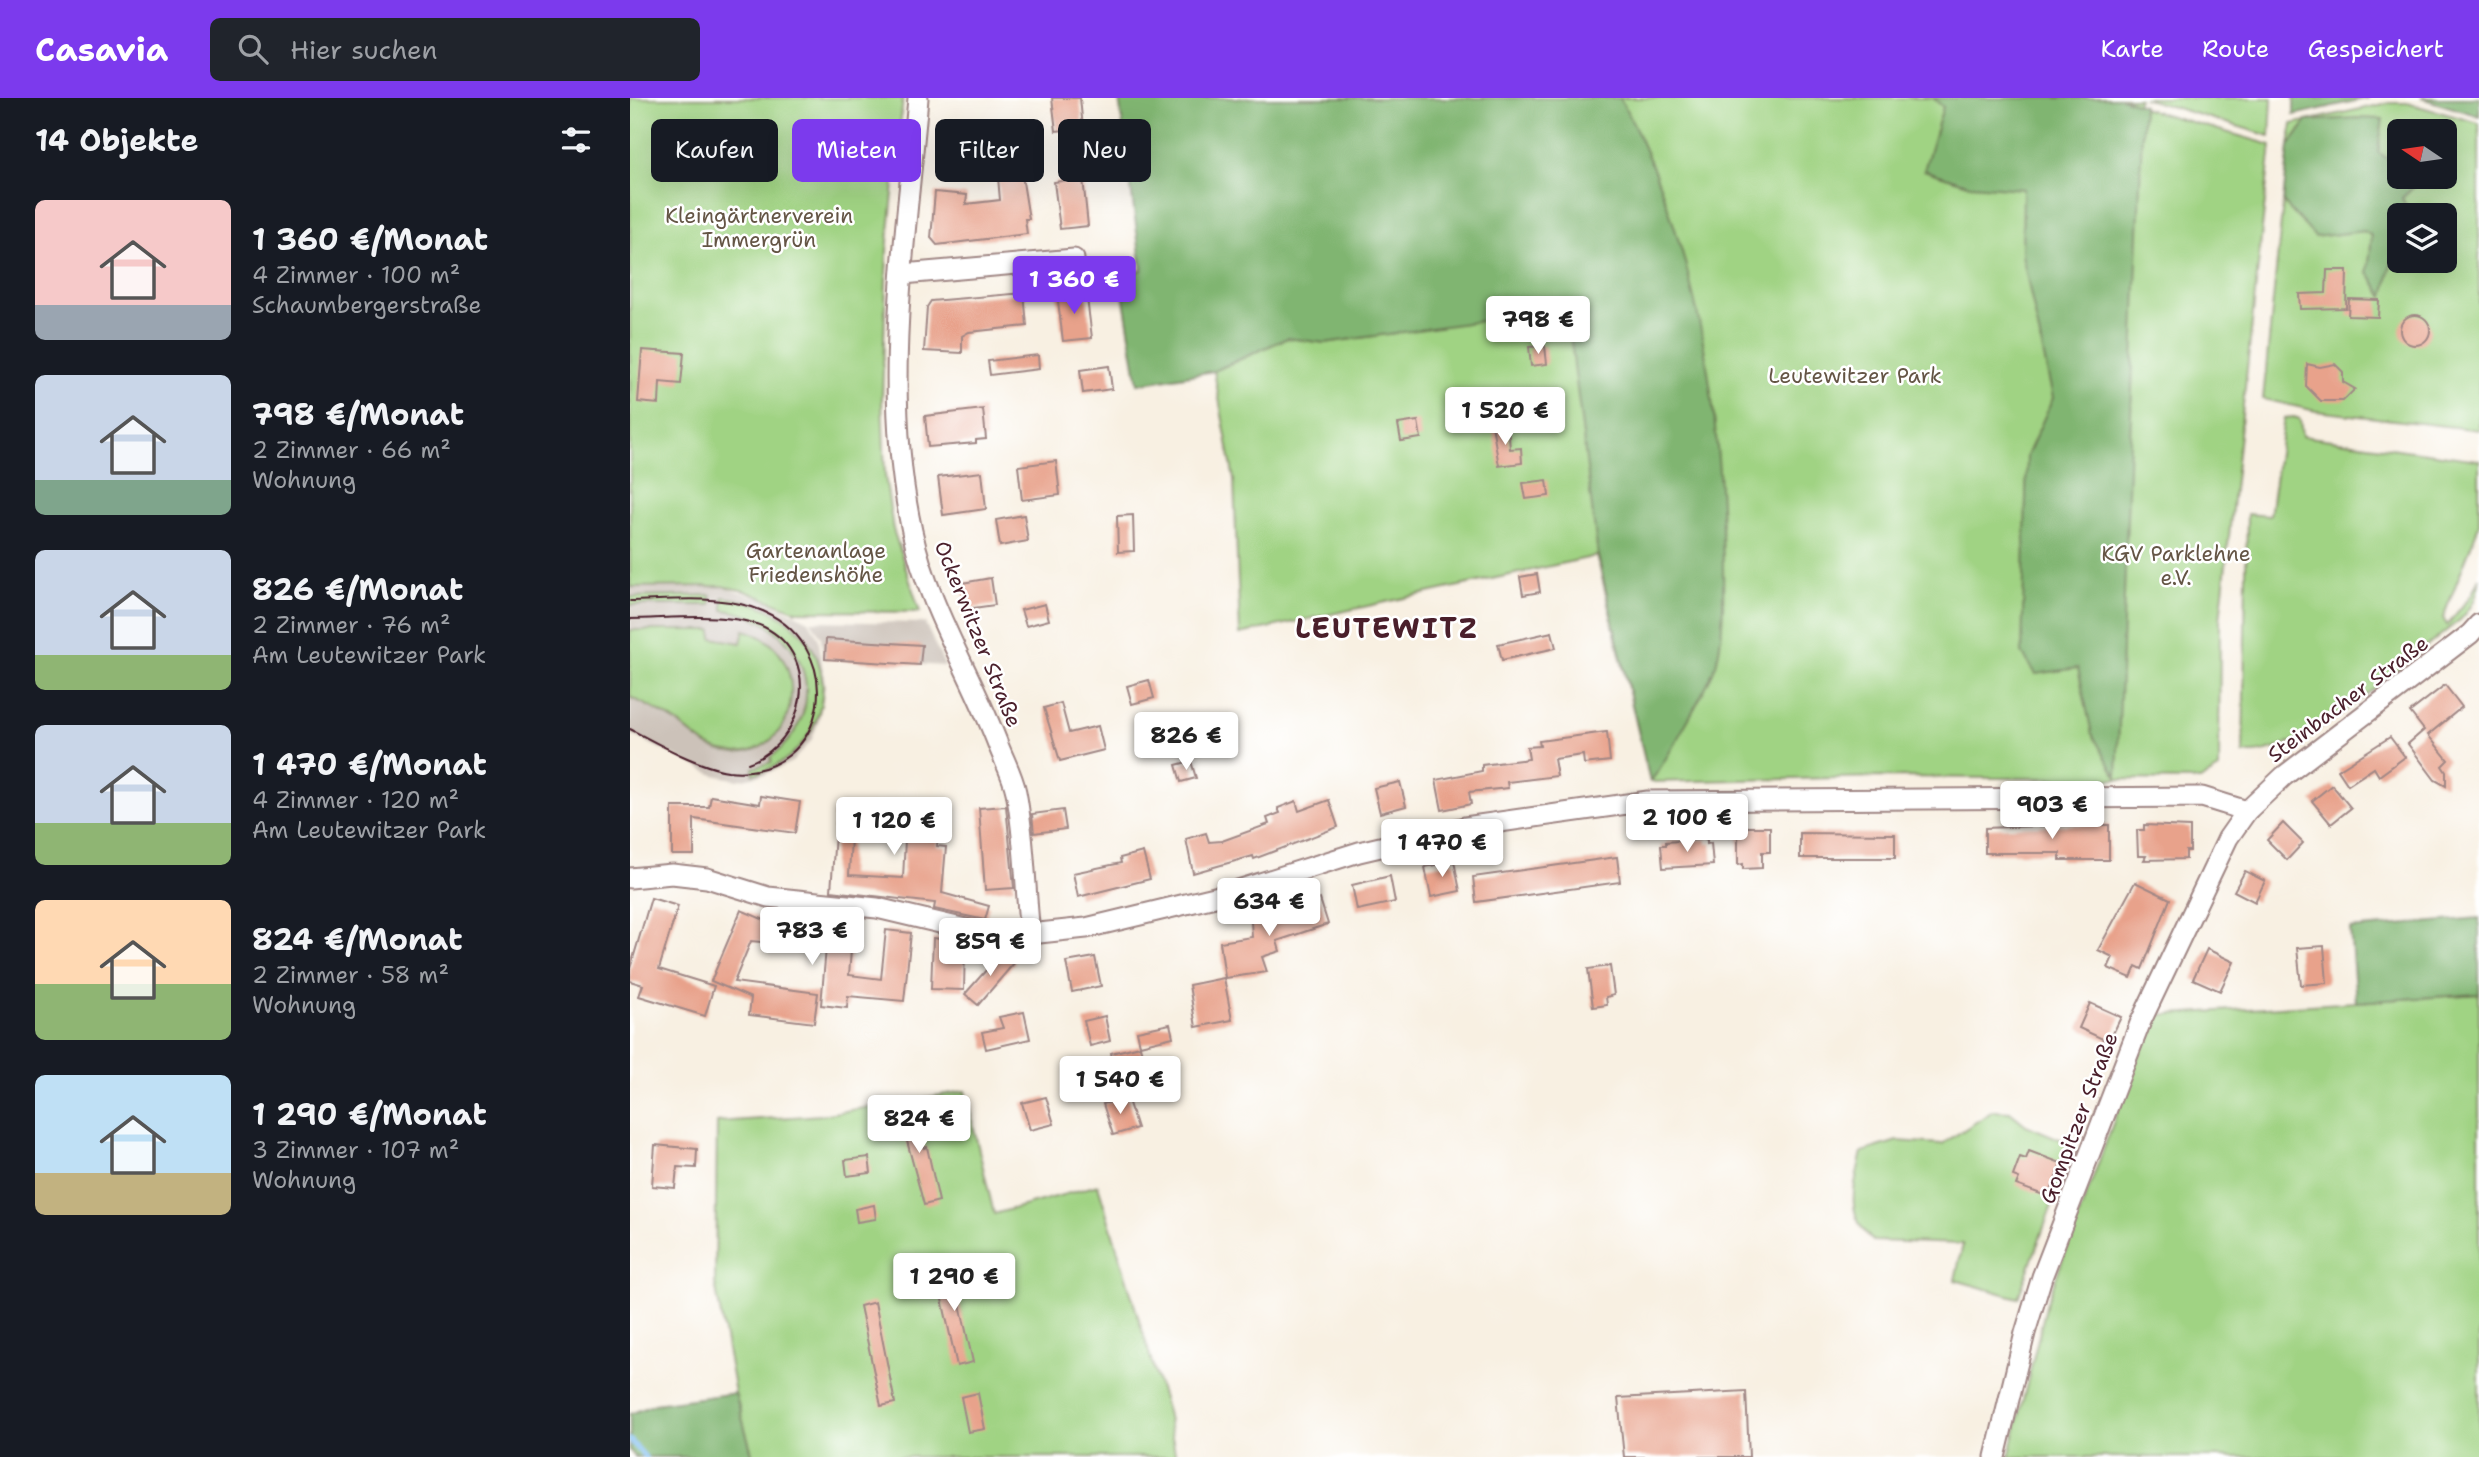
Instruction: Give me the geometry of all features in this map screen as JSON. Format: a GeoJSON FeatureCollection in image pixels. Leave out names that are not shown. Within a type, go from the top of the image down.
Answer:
{"type":"FeatureCollection","features":[{"type":"Feature","properties":{"kind":"street","name":"Ockerwitzer Straße"},"geometry":{"type":"LineString","coordinates":[[918,98],[903,274],[897,399],[900,462],[912,533],[940,615],[983,703],[1016,791],[1030,934]]}},
{"type":"Feature","properties":{"kind":"street"},"geometry":{"type":"LineString","coordinates":[[903,274],[1074,259]]}},
{"type":"Feature","properties":{"kind":"street","name":"Steinbacher Straße"},"geometry":{"type":"LineString","coordinates":[[2246,811],[2284,776],[2438,660],[2479,624]]}},
{"type":"Feature","properties":{"kind":"street"},"geometry":{"type":"LineString","coordinates":[[630,878],[672,874],[707,878],[768,897],[877,908],[978,932],[1030,934],[1086,928],[1210,898],[1359,852],[1465,827],[1648,801],[2202,797],[2246,811]]}},
{"type":"Feature","properties":{"kind":"street","name":"Gompitzer Straße"},"geometry":{"type":"LineString","coordinates":[[1995,1457],[2034,1300],[2116,1082],[2213,866],[2246,811]]}},
{"type":"Feature","properties":{"kind":"shaded area"},"geometry":{"type":"Polygon","coordinates":[[[630,587],[721,587],[761,598],[809,621],[818,637],[825,685],[819,721],[811,741],[792,762],[766,774],[738,780],[714,775],[630,734],[630,587]]]}},
{"type":"Feature","properties":{"kind":"shaded area"},"geometry":{"type":"Polygon","coordinates":[[[811,621],[925,623],[945,666],[823,659],[821,637],[811,621]]]}},
{"type":"Feature","properties":{"kind":"green space","name":"Kleingärtnerverein Immergrün"},"geometry":{"type":"Polygon","coordinates":[[[630,98],[903,98],[901,119],[792,119],[792,182],[894,182],[887,251],[882,400],[885,475],[893,529],[920,612],[796,611],[745,591],[721,586],[630,587],[630,98]]]}},
{"type":"Feature","properties":{"kind":"green space"},"geometry":{"type":"Polygon","coordinates":[[[1119,98],[1620,98],[1666,201],[1696,307],[1707,361],[1714,417],[1722,529],[1723,613],[1717,661],[1686,723],[1650,782],[1598,556],[1567,309],[1325,343],[1287,338],[1214,371],[1138,384],[1120,275],[1142,270],[1130,182],[1151,182],[1151,119],[1122,119],[1119,98]]]}},
{"type":"Feature","properties":{"kind":"green space","name":"Leutewitzer Park"},"geometry":{"type":"Polygon","coordinates":[[[1552,98],[2139,98],[2137,103],[2143,108],[2271,145],[2220,620],[2219,769],[2200,780],[1882,777],[1650,782],[1597,556],[1240,634],[1234,480],[1214,371],[1287,338],[1325,343],[1567,308],[1552,98]]]}},
{"type":"Feature","properties":{"kind":"green space"},"geometry":{"type":"Polygon","coordinates":[[[1933,98],[2121,98],[2143,105],[2117,777],[2092,734],[2078,668],[2036,674],[2022,653],[2027,456],[2053,398],[2022,255],[2023,189],[1970,185],[1924,170],[1943,107],[1933,98]]]}},
{"type":"Feature","properties":{"kind":"green space"},"geometry":{"type":"Polygon","coordinates":[[[2143,98],[2272,98],[2270,137],[2270,136],[2143,98]]]}},
{"type":"Feature","properties":{"kind":"green space"},"geometry":{"type":"Polygon","coordinates":[[[2294,98],[2369,98],[2294,115],[2294,98]]]}},
{"type":"Feature","properties":{"kind":"green space"},"geometry":{"type":"Polygon","coordinates":[[[2421,98],[2479,98],[2479,116],[2421,98]]]}},
{"type":"Feature","properties":{"kind":"green space"},"geometry":{"type":"Polygon","coordinates":[[[2388,103],[2407,103],[2479,123],[2479,430],[2316,411],[2263,399],[2283,202],[2315,236],[2364,231],[2373,236],[2368,272],[2383,296],[2389,273],[2457,273],[2457,203],[2404,203],[2402,198],[2411,189],[2457,189],[2457,119],[2387,119],[2387,158],[2378,152],[2382,119],[2307,121],[2289,146],[2292,124],[2388,103]]]}},
{"type":"Feature","properties":{"kind":"green space"},"geometry":{"type":"Polygon","coordinates":[[[2383,119],[2378,152],[2387,158],[2387,189],[2412,189],[2402,198],[2404,203],[2387,203],[2387,273],[2389,273],[2384,297],[2368,272],[2372,236],[2364,231],[2315,237],[2283,202],[2289,146],[2307,121],[2383,119]]]}},
{"type":"Feature","properties":{"kind":"green space"},"geometry":{"type":"Polygon","coordinates":[[[2284,418],[2300,419],[2302,436],[2479,460],[2479,525],[2443,618],[2447,625],[2472,594],[2479,578],[2479,584],[2474,601],[2460,620],[2356,703],[2296,740],[2268,751],[2243,753],[2247,514],[2270,516],[2284,418]]]}},
{"type":"Feature","properties":{"kind":"green space"},"geometry":{"type":"Polygon","coordinates":[[[711,595],[711,605],[630,605],[630,597],[711,595]]]}},
{"type":"Feature","properties":{"kind":"green space"},"geometry":{"type":"Polygon","coordinates":[[[723,597],[758,605],[790,623],[807,640],[818,660],[822,680],[816,721],[805,740],[791,755],[773,767],[753,774],[753,768],[772,762],[770,758],[791,736],[803,713],[806,690],[802,667],[790,646],[773,629],[750,616],[723,610],[723,597]]]}},
{"type":"Feature","properties":{"kind":"green space"},"geometry":{"type":"Polygon","coordinates":[[[630,630],[712,630],[712,638],[741,643],[744,630],[768,642],[783,660],[790,682],[790,704],[782,725],[768,742],[748,752],[722,751],[714,749],[668,717],[630,697],[630,630]]]}},
{"type":"Feature","properties":{"kind":"green space"},"geometry":{"type":"Polygon","coordinates":[[[2479,918],[2479,994],[2356,1002],[2350,929],[2479,918]]]}},
{"type":"Feature","properties":{"kind":"green space"},"geometry":{"type":"Polygon","coordinates":[[[2479,994],[2479,1457],[2009,1457],[2047,1302],[2132,1072],[2156,1015],[2479,994]]]}},
{"type":"Feature","properties":{"kind":"green space"},"geometry":{"type":"Polygon","coordinates":[[[965,1091],[994,1214],[1098,1185],[1167,1412],[1176,1457],[753,1457],[735,1393],[715,1283],[717,1122],[822,1115],[965,1091]]]}},
{"type":"Feature","properties":{"kind":"green space"},"geometry":{"type":"Polygon","coordinates":[[[1993,1111],[2010,1112],[2026,1125],[2074,1145],[2018,1298],[1955,1280],[1963,1244],[1873,1241],[1858,1221],[1855,1210],[1854,1188],[1862,1152],[1897,1141],[1942,1144],[1993,1111]]]}},
{"type":"Feature","properties":{"kind":"green space"},"geometry":{"type":"Polygon","coordinates":[[[735,1393],[753,1457],[635,1457],[630,1451],[630,1414],[655,1404],[735,1393]]]}},
{"type":"Feature","properties":{"kind":"building"},"geometry":{"type":"Polygon","coordinates":[[[1052,98],[1080,98],[1082,119],[1058,119],[1056,131],[1052,98]]]}},
{"type":"Feature","properties":{"kind":"building"},"geometry":{"type":"Polygon","coordinates":[[[998,182],[1023,182],[1029,219],[1025,219],[1027,234],[937,245],[931,238],[935,192],[967,195],[966,204],[1000,200],[998,182]]]}},
{"type":"Feature","properties":{"kind":"building"},"geometry":{"type":"Polygon","coordinates":[[[1054,182],[1083,182],[1088,226],[1060,229],[1054,182]]]}},
{"type":"Feature","properties":{"kind":"building"},"geometry":{"type":"Polygon","coordinates":[[[2327,270],[2347,270],[2346,308],[2300,309],[2299,294],[2326,293],[2327,270]]]}},
{"type":"Feature","properties":{"kind":"building"},"geometry":{"type":"Polygon","coordinates":[[[1086,290],[1092,338],[1063,341],[1057,293],[1086,290]]]}},
{"type":"Feature","properties":{"kind":"building"},"geometry":{"type":"Polygon","coordinates":[[[1024,293],[1027,326],[969,332],[962,336],[962,353],[924,351],[927,307],[931,301],[1024,293]]]}},
{"type":"Feature","properties":{"kind":"building"},"geometry":{"type":"Polygon","coordinates":[[[2349,299],[2379,300],[2378,317],[2348,316],[2349,299]]]}},
{"type":"Feature","properties":{"kind":"building"},"geometry":{"type":"Polygon","coordinates":[[[2415,315],[2425,320],[2430,330],[2425,340],[2415,345],[2405,340],[2400,330],[2405,320],[2415,315]]]}},
{"type":"Feature","properties":{"kind":"building"},"geometry":{"type":"Polygon","coordinates":[[[1545,346],[1547,364],[1531,366],[1529,347],[1545,346]]]}},
{"type":"Feature","properties":{"kind":"building"},"geometry":{"type":"Polygon","coordinates":[[[642,350],[684,353],[681,384],[660,382],[659,404],[638,402],[642,350]]]}},
{"type":"Feature","properties":{"kind":"building"},"geometry":{"type":"Polygon","coordinates":[[[1038,355],[1039,369],[990,375],[988,361],[1038,355]]]}},
{"type":"Feature","properties":{"kind":"building"},"geometry":{"type":"Polygon","coordinates":[[[2307,364],[2320,367],[2335,364],[2343,372],[2343,382],[2355,389],[2343,401],[2321,401],[2306,386],[2307,364]]]}},
{"type":"Feature","properties":{"kind":"building"},"geometry":{"type":"Polygon","coordinates":[[[1109,366],[1112,389],[1083,393],[1080,370],[1109,366]]]}},
{"type":"Feature","properties":{"kind":"building"},"geometry":{"type":"Polygon","coordinates":[[[983,409],[986,439],[976,440],[976,443],[928,447],[925,416],[983,409]]]}},
{"type":"Feature","properties":{"kind":"building"},"geometry":{"type":"Polygon","coordinates":[[[1418,421],[1421,438],[1401,441],[1398,424],[1418,421]]]}},
{"type":"Feature","properties":{"kind":"building"},"geometry":{"type":"Polygon","coordinates":[[[1508,424],[1510,449],[1521,448],[1522,463],[1499,466],[1492,425],[1508,424]]]}},
{"type":"Feature","properties":{"kind":"building"},"geometry":{"type":"Polygon","coordinates":[[[1056,461],[1060,495],[1022,500],[1018,466],[1056,461]]]}},
{"type":"Feature","properties":{"kind":"building"},"geometry":{"type":"Polygon","coordinates":[[[982,472],[986,509],[943,515],[938,477],[982,472]]]}},
{"type":"Feature","properties":{"kind":"building"},"geometry":{"type":"Polygon","coordinates":[[[1547,480],[1549,496],[1526,499],[1523,483],[1547,480]]]}},
{"type":"Feature","properties":{"kind":"building"},"geometry":{"type":"Polygon","coordinates":[[[1024,515],[1028,541],[1000,546],[996,520],[1024,515]]]}},
{"type":"Feature","properties":{"kind":"building"},"geometry":{"type":"Polygon","coordinates":[[[1133,515],[1134,551],[1118,552],[1117,516],[1133,515]]]}},
{"type":"Feature","properties":{"kind":"building"},"geometry":{"type":"Polygon","coordinates":[[[1537,574],[1540,592],[1523,595],[1520,577],[1537,574]]]}},
{"type":"Feature","properties":{"kind":"building"},"geometry":{"type":"Polygon","coordinates":[[[991,578],[995,605],[966,609],[962,583],[991,578]]]}},
{"type":"Feature","properties":{"kind":"building"},"geometry":{"type":"Polygon","coordinates":[[[1045,604],[1049,620],[1026,626],[1021,610],[1045,604]]]}},
{"type":"Feature","properties":{"kind":"building"},"geometry":{"type":"Polygon","coordinates":[[[1552,632],[1556,648],[1502,660],[1498,644],[1552,632]]]}},
{"type":"Feature","properties":{"kind":"building"},"geometry":{"type":"Polygon","coordinates":[[[826,639],[922,645],[920,665],[825,659],[826,639]]]}},
{"type":"Feature","properties":{"kind":"building"},"geometry":{"type":"Polygon","coordinates":[[[1149,680],[1154,698],[1132,704],[1127,686],[1149,680]]]}},
{"type":"Feature","properties":{"kind":"building"},"geometry":{"type":"Polygon","coordinates":[[[2445,685],[2462,707],[2428,735],[2448,760],[2442,766],[2446,772],[2446,786],[2435,780],[2408,744],[2424,730],[2410,712],[2445,685]]]}},
{"type":"Feature","properties":{"kind":"building"},"geometry":{"type":"Polygon","coordinates":[[[1061,703],[1069,733],[1098,726],[1104,750],[1060,761],[1044,708],[1061,703]]]}},
{"type":"Feature","properties":{"kind":"building"},"geometry":{"type":"Polygon","coordinates":[[[1607,732],[1610,761],[1584,764],[1583,755],[1554,759],[1557,776],[1507,782],[1508,788],[1469,792],[1471,804],[1442,810],[1436,780],[1482,771],[1482,765],[1529,759],[1527,747],[1540,746],[1539,741],[1607,732]]]}},
{"type":"Feature","properties":{"kind":"building"},"geometry":{"type":"Polygon","coordinates":[[[2390,737],[2405,757],[2379,776],[2374,768],[2348,785],[2338,770],[2390,737]]]}},
{"type":"Feature","properties":{"kind":"building"},"geometry":{"type":"Polygon","coordinates":[[[1191,761],[1196,778],[1181,782],[1176,765],[1191,761]]]}},
{"type":"Feature","properties":{"kind":"building"},"geometry":{"type":"Polygon","coordinates":[[[1400,782],[1406,806],[1380,813],[1374,788],[1400,782]]]}},
{"type":"Feature","properties":{"kind":"building"},"geometry":{"type":"Polygon","coordinates":[[[2332,785],[2351,808],[2331,824],[2312,801],[2332,785]]]}},
{"type":"Feature","properties":{"kind":"building"},"geometry":{"type":"Polygon","coordinates":[[[711,796],[760,804],[761,796],[800,802],[795,833],[694,819],[694,855],[672,855],[672,807],[709,807],[711,796]]]}},
{"type":"Feature","properties":{"kind":"building"},"geometry":{"type":"Polygon","coordinates":[[[1329,800],[1338,827],[1254,859],[1253,856],[1193,873],[1186,839],[1206,833],[1209,842],[1222,841],[1269,824],[1267,818],[1280,813],[1278,808],[1296,801],[1299,811],[1329,800]]]}},
{"type":"Feature","properties":{"kind":"building"},"geometry":{"type":"Polygon","coordinates":[[[837,806],[901,809],[940,807],[937,846],[946,847],[942,893],[989,906],[985,920],[934,909],[935,903],[831,891],[837,806]],[[851,837],[849,875],[903,878],[905,840],[851,837]]]}},
{"type":"Feature","properties":{"kind":"building"},"geometry":{"type":"Polygon","coordinates":[[[1006,806],[1014,888],[985,890],[979,808],[1006,806]]]}},
{"type":"Feature","properties":{"kind":"building"},"geometry":{"type":"Polygon","coordinates":[[[1063,810],[1066,829],[1034,833],[1032,814],[1063,810]]]}},
{"type":"Feature","properties":{"kind":"building"},"geometry":{"type":"Polygon","coordinates":[[[2283,823],[2303,843],[2287,860],[2267,840],[2283,823]]]}},
{"type":"Feature","properties":{"kind":"building"},"geometry":{"type":"Polygon","coordinates":[[[2109,825],[2109,860],[2060,860],[2060,853],[1985,853],[1985,828],[2109,825]]]}},
{"type":"Feature","properties":{"kind":"building"},"geometry":{"type":"Polygon","coordinates":[[[2144,825],[2190,827],[2190,851],[2186,851],[2186,859],[2144,860],[2146,856],[2138,856],[2137,830],[2144,830],[2144,825]]]}},
{"type":"Feature","properties":{"kind":"building"},"geometry":{"type":"Polygon","coordinates":[[[1738,827],[1770,827],[1770,852],[1762,852],[1762,868],[1743,869],[1743,864],[1738,865],[1738,827]]]}},
{"type":"Feature","properties":{"kind":"building"},"geometry":{"type":"Polygon","coordinates":[[[1800,833],[1895,834],[1895,858],[1800,858],[1800,833]]]}},
{"type":"Feature","properties":{"kind":"building"},"geometry":{"type":"Polygon","coordinates":[[[1707,839],[1707,844],[1711,843],[1713,865],[1663,868],[1661,845],[1666,845],[1666,842],[1707,839]]]}},
{"type":"Feature","properties":{"kind":"building"},"geometry":{"type":"Polygon","coordinates":[[[1143,852],[1150,879],[1078,897],[1073,873],[1121,863],[1120,858],[1143,852]]]}},
{"type":"Feature","properties":{"kind":"building"},"geometry":{"type":"Polygon","coordinates":[[[1617,857],[1620,882],[1476,902],[1473,877],[1617,857]]]}},
{"type":"Feature","properties":{"kind":"building"},"geometry":{"type":"Polygon","coordinates":[[[1454,861],[1460,891],[1431,897],[1425,867],[1454,861]]]}},
{"type":"Feature","properties":{"kind":"building"},"geometry":{"type":"Polygon","coordinates":[[[2245,871],[2265,881],[2255,902],[2234,891],[2245,871]]]}},
{"type":"Feature","properties":{"kind":"building"},"geometry":{"type":"Polygon","coordinates":[[[1390,876],[1395,902],[1357,910],[1352,885],[1390,876]]]}},
{"type":"Feature","properties":{"kind":"building"},"geometry":{"type":"Polygon","coordinates":[[[2135,882],[2170,899],[2142,969],[2136,966],[2131,978],[2108,968],[2113,957],[2098,950],[2135,882]]]}},
{"type":"Feature","properties":{"kind":"building"},"geometry":{"type":"Polygon","coordinates":[[[651,898],[678,906],[659,969],[714,986],[705,1016],[639,996],[643,985],[630,981],[630,969],[651,898]]]}},
{"type":"Feature","properties":{"kind":"building"},"geometry":{"type":"Polygon","coordinates":[[[1320,899],[1328,924],[1277,941],[1280,951],[1262,957],[1267,972],[1225,978],[1220,942],[1252,937],[1251,921],[1320,899]]]}},
{"type":"Feature","properties":{"kind":"building"},"geometry":{"type":"Polygon","coordinates":[[[741,910],[776,925],[778,920],[853,926],[849,975],[881,979],[886,930],[911,933],[904,1001],[848,996],[847,1008],[821,1005],[826,948],[751,941],[734,982],[818,993],[814,1023],[749,1015],[751,998],[711,981],[741,910]]]}},
{"type":"Feature","properties":{"kind":"building"},"geometry":{"type":"Polygon","coordinates":[[[933,938],[965,942],[964,990],[931,989],[933,938]]]}},
{"type":"Feature","properties":{"kind":"building"},"geometry":{"type":"Polygon","coordinates":[[[2324,946],[2327,983],[2301,985],[2297,948],[2324,946]]]}},
{"type":"Feature","properties":{"kind":"building"},"geometry":{"type":"Polygon","coordinates":[[[2207,949],[2234,962],[2220,991],[2193,979],[2207,949]]]}},
{"type":"Feature","properties":{"kind":"building"},"geometry":{"type":"Polygon","coordinates":[[[1003,951],[1015,962],[978,1005],[965,994],[1003,951]]]}},
{"type":"Feature","properties":{"kind":"building"},"geometry":{"type":"Polygon","coordinates":[[[1095,957],[1101,986],[1072,992],[1066,962],[1095,957]]]}},
{"type":"Feature","properties":{"kind":"building"},"geometry":{"type":"Polygon","coordinates":[[[1610,966],[1614,995],[1606,997],[1607,1005],[1593,1007],[1588,969],[1610,966]]]}},
{"type":"Feature","properties":{"kind":"building"},"geometry":{"type":"Polygon","coordinates":[[[1224,978],[1232,1020],[1196,1027],[1189,985],[1224,978]]]}},
{"type":"Feature","properties":{"kind":"building"},"geometry":{"type":"Polygon","coordinates":[[[2090,1003],[2121,1017],[2109,1042],[2079,1028],[2090,1003]]]}},
{"type":"Feature","properties":{"kind":"building"},"geometry":{"type":"Polygon","coordinates":[[[1024,1012],[1030,1039],[986,1049],[982,1032],[1003,1028],[999,1017],[1024,1012]]]}},
{"type":"Feature","properties":{"kind":"building"},"geometry":{"type":"Polygon","coordinates":[[[1105,1016],[1110,1041],[1090,1046],[1084,1021],[1105,1016]]]}},
{"type":"Feature","properties":{"kind":"building"},"geometry":{"type":"Polygon","coordinates":[[[1170,1024],[1173,1037],[1140,1045],[1137,1031],[1170,1024]]]}},
{"type":"Feature","properties":{"kind":"building"},"geometry":{"type":"Polygon","coordinates":[[[1140,1046],[1144,1062],[1114,1068],[1111,1053],[1140,1046]]]}},
{"type":"Feature","properties":{"kind":"building"},"geometry":{"type":"Polygon","coordinates":[[[1046,1097],[1054,1124],[1030,1130],[1022,1103],[1046,1097]]]}},
{"type":"Feature","properties":{"kind":"building"},"geometry":{"type":"Polygon","coordinates":[[[1127,1097],[1137,1128],[1113,1135],[1103,1104],[1127,1097]]]}},
{"type":"Feature","properties":{"kind":"building"},"geometry":{"type":"Polygon","coordinates":[[[918,1108],[924,1148],[927,1147],[939,1201],[924,1205],[899,1111],[918,1108]]]}},
{"type":"Feature","properties":{"kind":"building"},"geometry":{"type":"Polygon","coordinates":[[[655,1145],[697,1149],[696,1168],[677,1167],[675,1188],[652,1186],[655,1145]]]}},
{"type":"Feature","properties":{"kind":"building"},"geometry":{"type":"Polygon","coordinates":[[[2029,1151],[2061,1163],[2049,1197],[2016,1185],[2019,1178],[2013,1176],[2020,1157],[2026,1159],[2029,1151]]]}},
{"type":"Feature","properties":{"kind":"building"},"geometry":{"type":"Polygon","coordinates":[[[869,1157],[871,1173],[847,1176],[845,1160],[869,1157]]]}},
{"type":"Feature","properties":{"kind":"building"},"geometry":{"type":"Polygon","coordinates":[[[874,1205],[876,1219],[857,1222],[855,1209],[874,1205]]]}},
{"type":"Feature","properties":{"kind":"building"},"geometry":{"type":"Polygon","coordinates":[[[955,1263],[959,1277],[954,1278],[973,1362],[957,1366],[935,1268],[955,1263]]]}},
{"type":"Feature","properties":{"kind":"building"},"geometry":{"type":"Polygon","coordinates":[[[875,1302],[895,1403],[881,1406],[860,1306],[875,1302]]]}},
{"type":"Feature","properties":{"kind":"building"},"geometry":{"type":"Polygon","coordinates":[[[1746,1391],[1749,1457],[1624,1457],[1618,1398],[1746,1391]]]}},
{"type":"Feature","properties":{"kind":"building"},"geometry":{"type":"Polygon","coordinates":[[[978,1393],[985,1429],[968,1432],[961,1397],[978,1393]]]}},
{"type":"Feature","properties":{"kind":"waterway"},"geometry":{"type":"LineString","coordinates":[[630,1440],[645,1457]]}},
{"type":"Feature","properties":{"kind":"tram line"},"geometry":{"type":"LineString","coordinates":[[630,601],[692,599],[737,603],[752,607],[784,624],[806,648],[816,676],[817,706],[808,733],[790,755],[763,768],[728,771],[717,769],[678,754],[630,729]]}},
{"type":"Feature","properties":{"kind":"tram line"},"geometry":{"type":"LineString","coordinates":[[630,619],[734,619],[764,627],[783,641],[795,658],[800,678],[800,699],[794,720],[783,738],[768,753],[748,763]]}},
{"type":"Feature","properties":{"kind":"district","name":"LEUTEWITZ"},"geometry":{"type":"Point","coordinates":[1387,628]}},
{"type":"Feature","properties":{"kind":"park label","name":"Gartenanlage Friedenshöhe"},"geometry":{"type":"Point","coordinates":[816,563]}},
{"type":"Feature","properties":{"kind":"park label","name":"KGV Parklehne e.V."},"geometry":{"type":"Point","coordinates":[2176,566]}}]}
